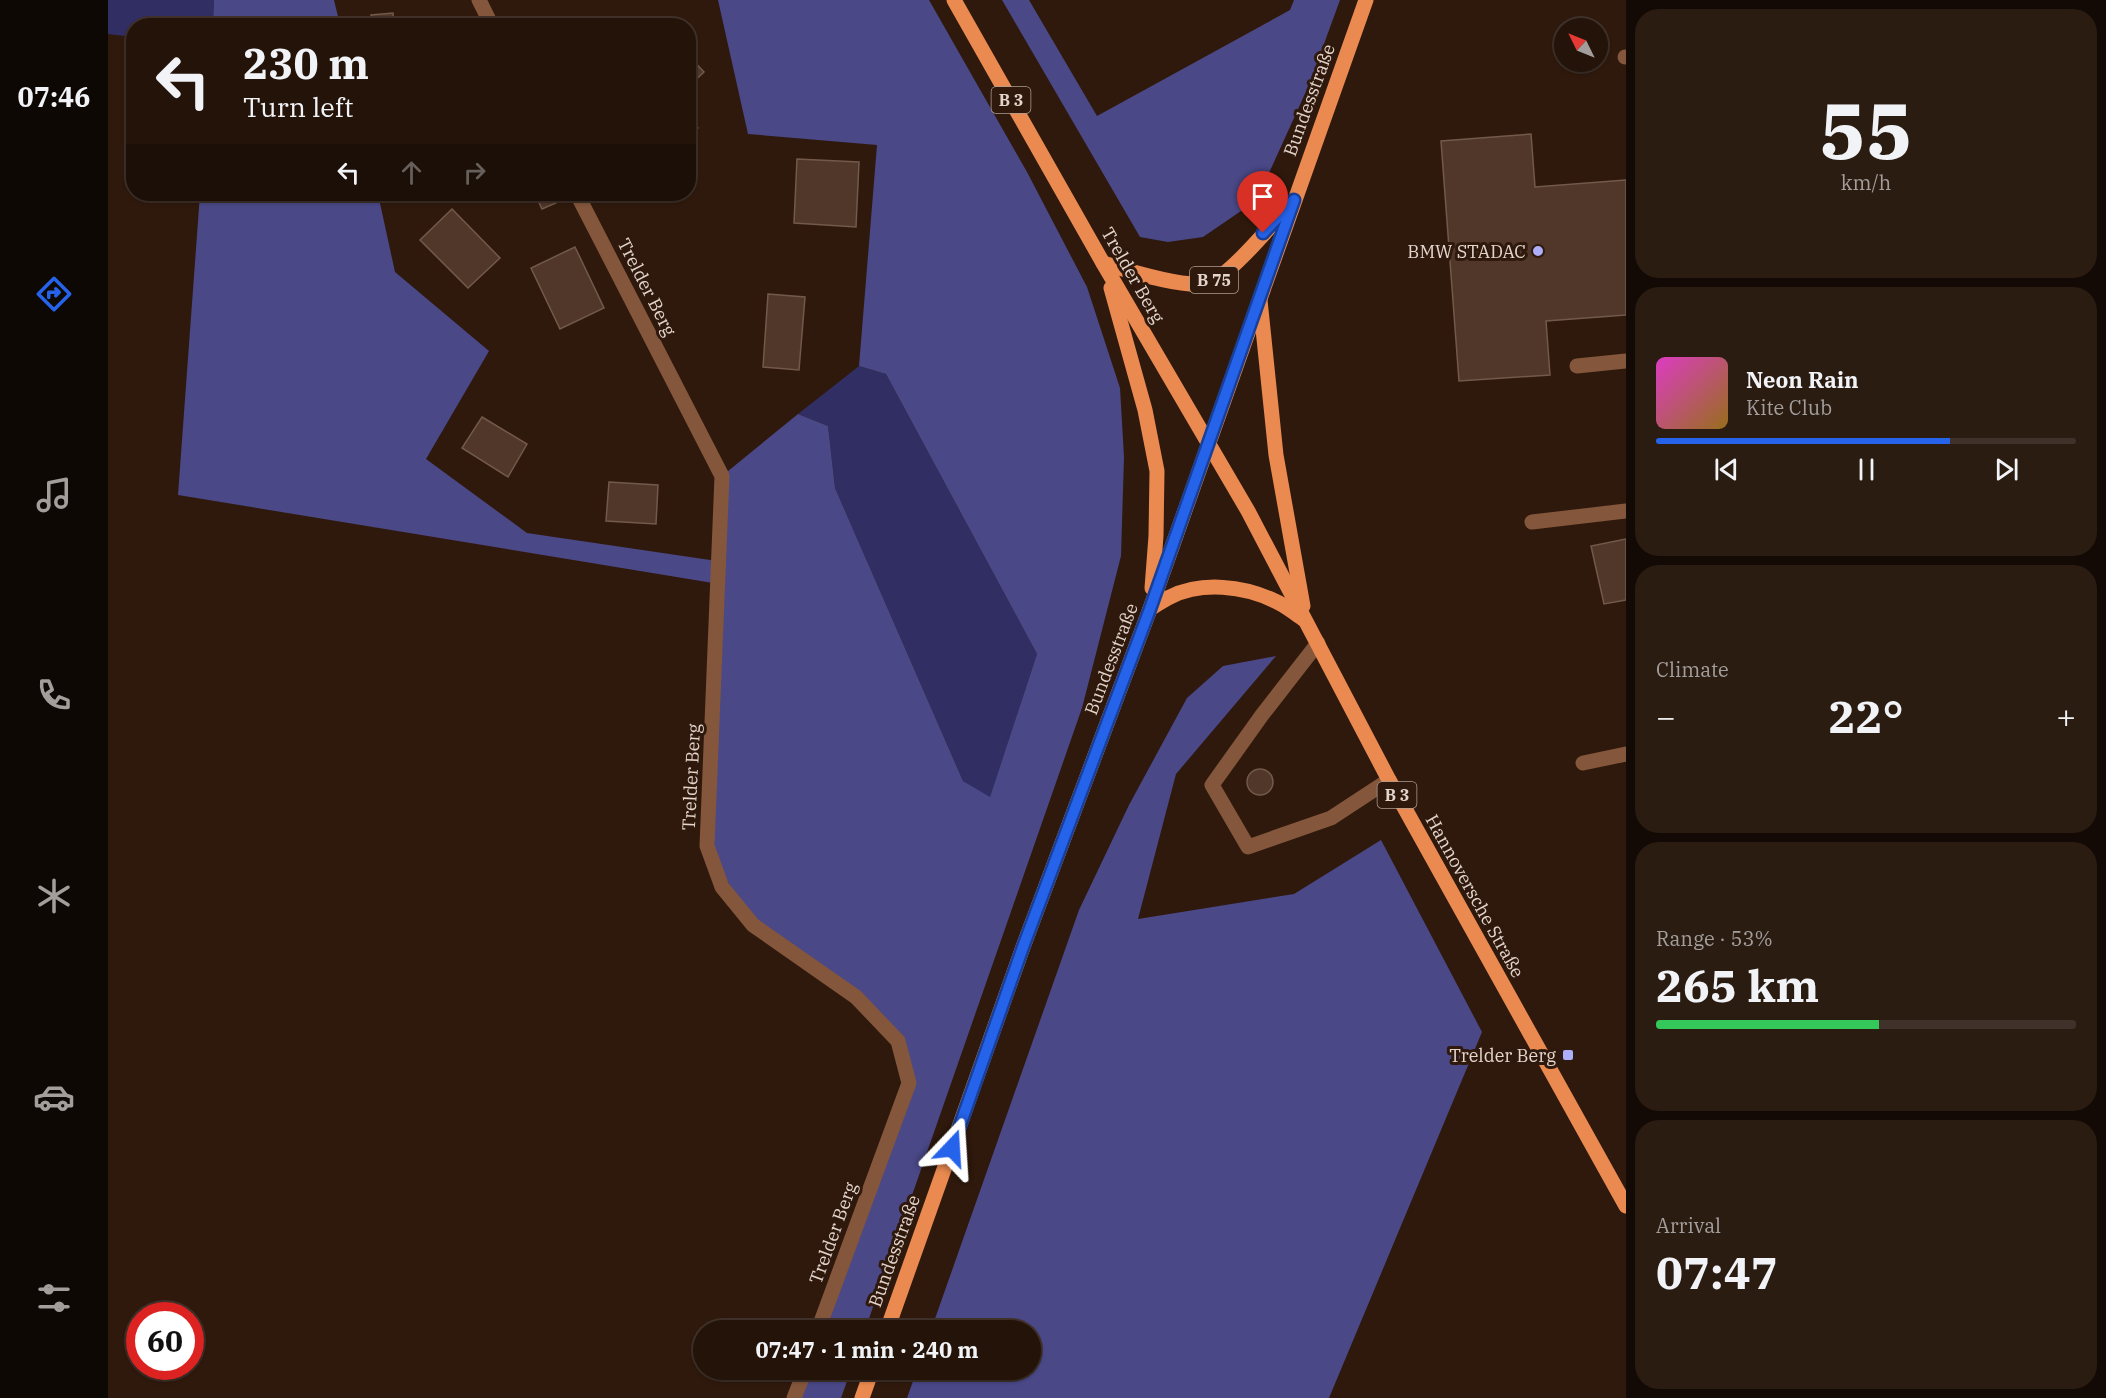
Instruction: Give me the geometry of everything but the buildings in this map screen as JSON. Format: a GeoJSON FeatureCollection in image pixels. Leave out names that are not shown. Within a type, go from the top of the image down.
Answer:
{"type":"FeatureCollection","features":[{"type":"Feature","properties":{"kind":"main road","name":"Trelder Berg"},"geometry":{"type":"LineString","coordinates":[[954,0],[1103,263],[1209,443]]}},
{"type":"Feature","properties":{"kind":"main road","name":"Bundesstraße"},"geometry":{"type":"LineString","coordinates":[[890,1320],[1023,947],[1150,609],[1366,0]]}},
{"type":"Feature","properties":{"kind":"main road","name":"B 75"},"geometry":{"type":"LineString","coordinates":[[1103,263],[1141,275],[1196,284],[1211,282],[1233,266],[1294,200]]}},
{"type":"Feature","properties":{"kind":"main road","name":"B 3"},"geometry":{"type":"LineString","coordinates":[[1103,263],[1145,410],[1157,471],[1156,536],[1150,609]]}},
{"type":"Feature","properties":{"kind":"main road","name":"B 3"},"geometry":{"type":"LineString","coordinates":[[1260,296],[1276,455],[1305,621]]}},
{"type":"Feature","properties":{"kind":"main road","name":"Hannoversche Straße"},"geometry":{"type":"LineString","coordinates":[[1209,443],[1318,643],[1389,780],[1626,1206]]}},
{"type":"Feature","properties":{"kind":"main road"},"geometry":{"type":"LineString","coordinates":[[1150,609],[1170,596],[1192,590],[1240,589],[1278,602],[1305,621]]}},
{"type":"Feature","properties":{"kind":"main road"},"geometry":{"type":"LineString","coordinates":[[862,1398],[868,1380]]}},
{"type":"Feature","properties":{"kind":"street"},"geometry":{"type":"LineString","coordinates":[[479,0],[488,18]]}},
{"type":"Feature","properties":{"kind":"street","name":"Trelder Berg"},"geometry":{"type":"LineString","coordinates":[[582,201],[722,476],[707,846],[722,887],[753,925],[856,997],[898,1041],[909,1083],[822,1320]]}},
{"type":"Feature","properties":{"kind":"street"},"geometry":{"type":"LineString","coordinates":[[1577,366],[1626,361]]}},
{"type":"Feature","properties":{"kind":"street"},"geometry":{"type":"LineString","coordinates":[[1532,522],[1626,511]]}},
{"type":"Feature","properties":{"kind":"street"},"geometry":{"type":"LineString","coordinates":[[1318,643],[1262,715],[1212,785],[1248,847],[1331,818],[1389,780]]}},
{"type":"Feature","properties":{"kind":"street"},"geometry":{"type":"LineString","coordinates":[[1583,763],[1626,754]]}},
{"type":"Feature","properties":{"kind":"street"},"geometry":{"type":"LineString","coordinates":[[795,1398],[801,1380]]}},
{"type":"Feature","properties":{"kind":"shaded area"},"geometry":{"type":"Polygon","coordinates":[[[108,0],[214,0],[213,18],[126,18],[126,36],[108,34],[108,0]]]}},
{"type":"Feature","properties":{"kind":"shaded area"},"geometry":{"type":"Polygon","coordinates":[[[214,0],[334,0],[338,18],[213,18],[214,0]]]}},
{"type":"Feature","properties":{"kind":"shaded area"},"geometry":{"type":"Polygon","coordinates":[[[718,0],[929,0],[1027,172],[1087,287],[1120,388],[1124,457],[1121,556],[1082,708],[868,1320],[822,1320],[909,1083],[898,1041],[857,997],[753,925],[707,846],[719,584],[178,495],[199,201],[380,201],[395,272],[489,351],[426,459],[527,533],[717,561],[722,476],[798,414],[828,426],[835,488],[963,781],[990,797],[1037,654],[886,374],[859,366],[877,145],[748,134],[718,0]]]}},
{"type":"Feature","properties":{"kind":"shaded area"},"geometry":{"type":"Polygon","coordinates":[[[1002,0],[1029,0],[1097,116],[1290,10],[1294,0],[1340,0],[1309,85],[1269,173],[1241,211],[1203,237],[1168,242],[1140,237],[1002,0]]]}},
{"type":"Feature","properties":{"kind":"shaded area"},"geometry":{"type":"Polygon","coordinates":[[[859,366],[886,374],[1037,654],[990,798],[963,781],[835,488],[828,426],[798,414],[859,366]]]}},
{"type":"Feature","properties":{"kind":"shaded area"},"geometry":{"type":"Polygon","coordinates":[[[1276,656],[1176,774],[1138,919],[1294,894],[1381,840],[1482,1032],[1329,1398],[907,1398],[913,1380],[1041,1380],[1041,1320],[935,1320],[1079,910],[1129,805],[1187,698],[1223,666],[1276,656]]]}},
{"type":"Feature","properties":{"kind":"shaded area"},"geometry":{"type":"Polygon","coordinates":[[[801,1380],[847,1380],[841,1398],[795,1398],[801,1380]]]}},
{"type":"Feature","properties":{"kind":"place","name":"BMW STADAC"},"geometry":{"type":"Point","coordinates":[1538,251]}},
{"type":"Feature","properties":{"kind":"place","name":"Trelder Berg"},"geometry":{"type":"Point","coordinates":[1568,1055]}},
{"type":"Feature","properties":{"kind":"route"},"geometry":{"type":"LineString","coordinates":[[952,1148],[1023,947],[1150,609],[1294,200],[1263,233]]}}]}
